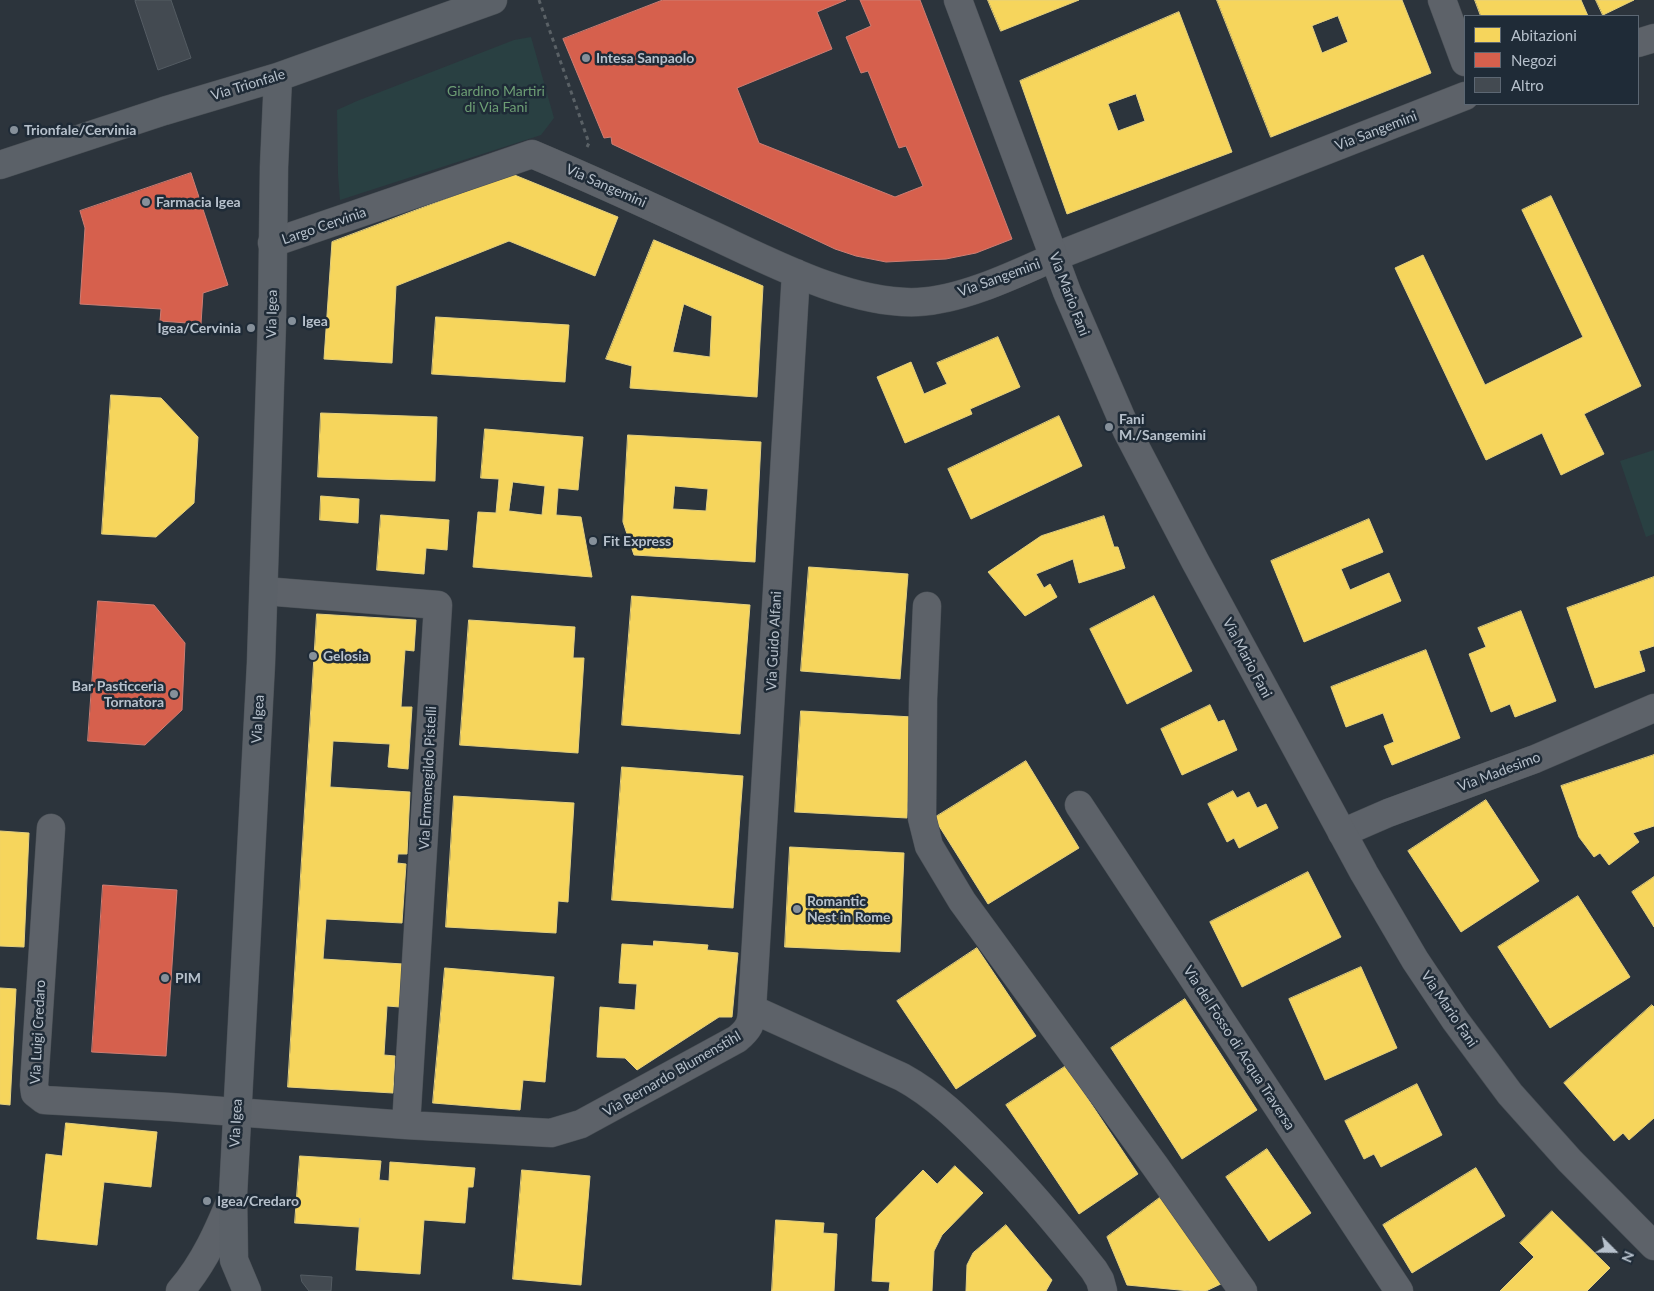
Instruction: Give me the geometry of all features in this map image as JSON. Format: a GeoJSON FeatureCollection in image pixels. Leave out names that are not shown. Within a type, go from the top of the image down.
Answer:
{"type":"FeatureCollection","features":[{"type":"Feature","properties":{"kind":"main road","name":"Via Trionfale"},"geometry":{"type":"LineString","coordinates":[[0,164],[164,110],[278,77],[493,0]]}},
{"type":"Feature","properties":{"kind":"main road","name":"Largo Cervinia"},"geometry":{"type":"LineString","coordinates":[[272,243],[278,77]]}},
{"type":"Feature","properties":{"kind":"main road","name":"Via Igea"},"geometry":{"type":"LineString","coordinates":[[247,1291],[234,1260],[232,1194],[250,886],[264,591],[272,321],[272,243]]}},
{"type":"Feature","properties":{"kind":"street","name":"Via Mario Fani"},"geometry":{"type":"LineString","coordinates":[[958,0],[1054,257],[1127,431],[1204,579],[1342,833],[1415,960],[1471,1043],[1539,1128],[1654,1246]]}},
{"type":"Feature","properties":{"kind":"street"},"geometry":{"type":"LineString","coordinates":[[1442,0],[1464,59]]}},
{"type":"Feature","properties":{"kind":"street"},"geometry":{"type":"LineString","coordinates":[[1639,43],[1654,38]]}},
{"type":"Feature","properties":{"kind":"street","name":"Via Sangemini"},"geometry":{"type":"LineString","coordinates":[[532,154],[576,172],[796,273],[850,292],[898,302],[919,302],[939,299],[981,287],[1464,96]]}},
{"type":"Feature","properties":{"kind":"street","name":"Largo Cervinia"},"geometry":{"type":"LineString","coordinates":[[272,243],[532,154]]}},
{"type":"Feature","properties":{"kind":"street","name":"Via Guido Alfani"},"geometry":{"type":"LineString","coordinates":[[752,1009],[796,273]]}},
{"type":"Feature","properties":{"kind":"street","name":"Via Ermenegildo Pistelli"},"geometry":{"type":"LineString","coordinates":[[264,591],[438,605],[406,1125]]}},
{"type":"Feature","properties":{"kind":"street"},"geometry":{"type":"LineString","coordinates":[[927,606],[923,698],[922,818],[929,846],[962,901],[1178,1198],[1243,1291]]}},
{"type":"Feature","properties":{"kind":"street","name":"Via Madesimo"},"geometry":{"type":"LineString","coordinates":[[1342,833],[1388,813],[1535,758],[1654,708]]}},
{"type":"Feature","properties":{"kind":"street","name":"Via del Fosso di Acqua Traversa"},"geometry":{"type":"LineString","coordinates":[[1079,805],[1399,1291]]}},
{"type":"Feature","properties":{"kind":"street","name":"Via Luigi Credaro"},"geometry":{"type":"LineString","coordinates":[[51,828],[34,1086],[36,1093],[39,1097],[47,1100],[236,1113]]}},
{"type":"Feature","properties":{"kind":"street"},"geometry":{"type":"LineString","coordinates":[[752,1009],[902,1077],[919,1086],[938,1101],[970,1130],[1036,1199],[1094,1270],[1100,1280],[1103,1291]]}},
{"type":"Feature","properties":{"kind":"street","name":"Via Bernardo Blumenstihl"},"geometry":{"type":"LineString","coordinates":[[236,1113],[551,1133],[572,1128],[592,1118],[736,1039],[749,1028],[752,1021],[752,1009]]}},
{"type":"Feature","properties":{"kind":"street","name":"Via Igea"},"geometry":{"type":"LineString","coordinates":[[180,1291],[191,1279],[210,1247],[232,1194]]}},
{"type":"Feature","properties":{"kind":"path"},"geometry":{"type":"LineString","coordinates":[[539,0],[589,143],[576,172]]}},
{"type":"Feature","properties":{"kind":"green space","name":"Giardino Martiri di Via Fani"},"geometry":{"type":"Polygon","coordinates":[[[531,37],[554,118],[541,135],[340,200],[337,110],[514,40],[531,37]]]}},
{"type":"Feature","properties":{"kind":"green space"},"geometry":{"type":"Polygon","coordinates":[[[1654,450],[1654,534],[1646,537],[1620,461],[1654,450]]]}},
{"type":"Feature","properties":{"kind":"building: Abitazioni"},"geometry":{"type":"Polygon","coordinates":[[[988,0],[1079,0],[1001,31],[988,0]]]}},
{"type":"Feature","properties":{"kind":"building: Abitazioni"},"geometry":{"type":"Polygon","coordinates":[[[1217,0],[1402,0],[1431,73],[1271,137],[1217,0]],[[1338,16],[1312,26],[1322,53],[1348,42],[1338,16]]]}},
{"type":"Feature","properties":{"kind":"building: Abitazioni"},"geometry":{"type":"Polygon","coordinates":[[[1475,0],[1581,0],[1588,15],[1481,15],[1475,0]]]}},
{"type":"Feature","properties":{"kind":"building: Abitazioni"},"geometry":{"type":"Polygon","coordinates":[[[1596,0],[1634,0],[1603,15],[1596,0]]]}},
{"type":"Feature","properties":{"kind":"building: Abitazioni"},"geometry":{"type":"Polygon","coordinates":[[[1179,12],[1232,152],[1067,214],[1020,81],[1179,12]],[[1136,94],[1108,104],[1118,131],[1145,121],[1136,94]]]}},
{"type":"Feature","properties":{"kind":"building: Abitazioni"},"geometry":{"type":"Polygon","coordinates":[[[512,174],[618,217],[595,276],[509,241],[396,286],[392,363],[324,359],[332,242],[512,174]]]}},
{"type":"Feature","properties":{"kind":"building: Abitazioni"},"geometry":{"type":"Polygon","coordinates":[[[1551,196],[1641,386],[1584,414],[1604,454],[1561,475],[1542,433],[1486,460],[1395,268],[1423,255],[1485,385],[1583,337],[1522,210],[1551,196]]]}},
{"type":"Feature","properties":{"kind":"building: Abitazioni"},"geometry":{"type":"Polygon","coordinates":[[[654,240],[763,286],[757,397],[630,388],[632,366],[606,359],[654,240]],[[684,304],[673,352],[710,357],[712,316],[684,304]]]}},
{"type":"Feature","properties":{"kind":"building: Abitazioni"},"geometry":{"type":"Polygon","coordinates":[[[436,317],[569,325],[565,382],[432,374],[436,317]]]}},
{"type":"Feature","properties":{"kind":"building: Abitazioni"},"geometry":{"type":"Polygon","coordinates":[[[998,337],[1020,387],[970,409],[972,414],[905,443],[877,377],[911,362],[924,394],[947,384],[937,363],[998,337]]]}},
{"type":"Feature","properties":{"kind":"building: Abitazioni"},"geometry":{"type":"Polygon","coordinates":[[[111,395],[161,398],[198,437],[194,503],[156,537],[102,534],[111,395]]]}},
{"type":"Feature","properties":{"kind":"building: Abitazioni"},"geometry":{"type":"Polygon","coordinates":[[[321,413],[437,417],[435,481],[318,477],[321,413]]]}},
{"type":"Feature","properties":{"kind":"building: Abitazioni"},"geometry":{"type":"Polygon","coordinates":[[[1059,416],[1082,466],[971,519],[948,469],[1059,416]]]}},
{"type":"Feature","properties":{"kind":"building: Abitazioni"},"geometry":{"type":"Polygon","coordinates":[[[485,429],[583,437],[578,490],[558,488],[556,515],[581,517],[592,577],[473,567],[478,512],[496,513],[499,479],[481,478],[485,429]],[[513,482],[509,511],[542,515],[545,486],[513,482]]]}},
{"type":"Feature","properties":{"kind":"building: Abitazioni"},"geometry":{"type":"Polygon","coordinates":[[[628,435],[761,442],[755,562],[634,555],[623,522],[628,435]],[[675,486],[673,509],[706,511],[708,489],[675,486]]]}},
{"type":"Feature","properties":{"kind":"building: Abitazioni"},"geometry":{"type":"Polygon","coordinates":[[[321,496],[359,499],[358,523],[320,520],[321,496]]]}},
{"type":"Feature","properties":{"kind":"building: Abitazioni"},"geometry":{"type":"Polygon","coordinates":[[[381,515],[449,520],[447,550],[426,548],[424,574],[377,570],[381,515]]]}},
{"type":"Feature","properties":{"kind":"building: Abitazioni"},"geometry":{"type":"Polygon","coordinates":[[[1104,516],[1114,547],[1118,547],[1125,568],[1079,583],[1073,559],[1036,574],[1044,588],[1050,584],[1057,597],[1025,616],[988,572],[1041,536],[1104,516]]]}},
{"type":"Feature","properties":{"kind":"building: Abitazioni"},"geometry":{"type":"Polygon","coordinates":[[[1369,519],[1383,552],[1341,569],[1350,590],[1389,573],[1401,601],[1304,642],[1271,561],[1369,519]]]}},
{"type":"Feature","properties":{"kind":"building: Abitazioni"},"geometry":{"type":"Polygon","coordinates":[[[809,567],[908,574],[900,679],[801,671],[809,567]]]}},
{"type":"Feature","properties":{"kind":"building: Abitazioni"},"geometry":{"type":"Polygon","coordinates":[[[1654,577],[1654,646],[1639,651],[1645,671],[1595,688],[1567,608],[1654,577]]]}},
{"type":"Feature","properties":{"kind":"building: Abitazioni"},"geometry":{"type":"Polygon","coordinates":[[[632,596],[750,605],[740,734],[622,725],[632,596]]]}},
{"type":"Feature","properties":{"kind":"building: Abitazioni"},"geometry":{"type":"Polygon","coordinates":[[[1154,596],[1192,671],[1127,704],[1090,629],[1154,596]]]}},
{"type":"Feature","properties":{"kind":"building: Abitazioni"},"geometry":{"type":"Polygon","coordinates":[[[1521,611],[1556,701],[1515,717],[1510,704],[1491,712],[1469,654],[1486,647],[1478,628],[1521,611]]]}},
{"type":"Feature","properties":{"kind":"building: Abitazioni"},"geometry":{"type":"Polygon","coordinates":[[[317,614],[416,620],[414,651],[405,650],[401,707],[412,707],[408,769],[388,767],[390,744],[333,741],[330,787],[410,792],[407,854],[398,854],[397,863],[406,864],[402,923],[326,919],[323,959],[403,964],[400,1007],[387,1006],[384,1055],[395,1056],[393,1093],[288,1087],[317,614]]]}},
{"type":"Feature","properties":{"kind":"building: Abitazioni"},"geometry":{"type":"Polygon","coordinates":[[[469,620],[575,627],[573,658],[584,658],[578,753],[460,745],[469,620]]]}},
{"type":"Feature","properties":{"kind":"building: Abitazioni"},"geometry":{"type":"Polygon","coordinates":[[[1426,650],[1460,738],[1392,765],[1384,746],[1394,742],[1383,713],[1346,727],[1331,687],[1426,650]]]}},
{"type":"Feature","properties":{"kind":"building: Abitazioni"},"geometry":{"type":"Polygon","coordinates":[[[1210,705],[1218,722],[1224,720],[1237,750],[1182,775],[1161,729],[1210,705]]]}},
{"type":"Feature","properties":{"kind":"building: Abitazioni"},"geometry":{"type":"Polygon","coordinates":[[[801,711],[913,717],[907,818],[795,812],[801,711]]]}},
{"type":"Feature","properties":{"kind":"building: Abitazioni"},"geometry":{"type":"Polygon","coordinates":[[[1654,755],[1654,826],[1633,833],[1639,842],[1609,865],[1600,853],[1594,857],[1579,837],[1561,786],[1654,755]]]}},
{"type":"Feature","properties":{"kind":"building: Abitazioni"},"geometry":{"type":"Polygon","coordinates":[[[1026,761],[1079,848],[988,904],[934,818],[1026,761]]]}},
{"type":"Feature","properties":{"kind":"building: Abitazioni"},"geometry":{"type":"Polygon","coordinates":[[[622,767],[743,776],[733,908],[612,900],[622,767]]]}},
{"type":"Feature","properties":{"kind":"building: Abitazioni"},"geometry":{"type":"Polygon","coordinates":[[[1233,791],[1237,798],[1249,792],[1257,808],[1266,804],[1278,828],[1239,848],[1234,838],[1227,842],[1208,804],[1233,791]]]}},
{"type":"Feature","properties":{"kind":"building: Abitazioni"},"geometry":{"type":"Polygon","coordinates":[[[454,796],[574,803],[568,902],[558,901],[556,933],[446,927],[454,796]]]}},
{"type":"Feature","properties":{"kind":"building: Abitazioni"},"geometry":{"type":"Polygon","coordinates":[[[1486,800],[1539,881],[1461,932],[1408,851],[1486,800]]]}},
{"type":"Feature","properties":{"kind":"building: Abitazioni"},"geometry":{"type":"Polygon","coordinates":[[[0,831],[29,833],[24,947],[0,946],[0,831]]]}},
{"type":"Feature","properties":{"kind":"building: Abitazioni"},"geometry":{"type":"Polygon","coordinates":[[[790,847],[904,853],[900,952],[785,947],[790,847]]]}},
{"type":"Feature","properties":{"kind":"building: Abitazioni"},"geometry":{"type":"Polygon","coordinates":[[[1308,872],[1341,937],[1242,987],[1210,922],[1308,872]]]}},
{"type":"Feature","properties":{"kind":"building: Abitazioni"},"geometry":{"type":"Polygon","coordinates":[[[1654,877],[1654,927],[1632,892],[1654,877]]]}},
{"type":"Feature","properties":{"kind":"building: Abitazioni"},"geometry":{"type":"Polygon","coordinates":[[[1578,896],[1630,977],[1550,1028],[1498,947],[1578,896]]]}},
{"type":"Feature","properties":{"kind":"building: Abitazioni"},"geometry":{"type":"Polygon","coordinates":[[[654,941],[708,945],[707,950],[738,953],[732,1017],[719,1017],[637,1070],[625,1058],[597,1057],[600,1007],[635,1010],[637,984],[619,983],[622,944],[653,946],[654,941]]]}},
{"type":"Feature","properties":{"kind":"building: Abitazioni"},"geometry":{"type":"Polygon","coordinates":[[[977,948],[1036,1036],[956,1089],[897,1001],[977,948]]]}},
{"type":"Feature","properties":{"kind":"building: Abitazioni"},"geometry":{"type":"Polygon","coordinates":[[[1361,967],[1397,1048],[1325,1080],[1289,999],[1361,967]]]}},
{"type":"Feature","properties":{"kind":"building: Abitazioni"},"geometry":{"type":"Polygon","coordinates":[[[445,968],[554,977],[545,1082],[523,1080],[520,1110],[433,1103],[445,968]]]}},
{"type":"Feature","properties":{"kind":"building: Abitazioni"},"geometry":{"type":"Polygon","coordinates":[[[0,988],[16,989],[10,1105],[0,1104],[0,988]]]}},
{"type":"Feature","properties":{"kind":"building: Abitazioni"},"geometry":{"type":"Polygon","coordinates":[[[1185,999],[1257,1110],[1182,1159],[1111,1048],[1185,999]]]}},
{"type":"Feature","properties":{"kind":"building: Abitazioni"},"geometry":{"type":"Polygon","coordinates":[[[1652,1005],[1654,1007],[1654,1118],[1629,1140],[1623,1133],[1614,1141],[1564,1083],[1652,1005]]]}},
{"type":"Feature","properties":{"kind":"building: Abitazioni"},"geometry":{"type":"Polygon","coordinates":[[[1066,1066],[1138,1174],[1079,1214],[1006,1105],[1066,1066]]]}},
{"type":"Feature","properties":{"kind":"building: Abitazioni"},"geometry":{"type":"Polygon","coordinates":[[[1417,1084],[1442,1135],[1381,1167],[1374,1154],[1364,1159],[1345,1121],[1417,1084]]]}},
{"type":"Feature","properties":{"kind":"building: Abitazioni"},"geometry":{"type":"Polygon","coordinates":[[[66,1123],[157,1132],[151,1187],[104,1182],[97,1245],[37,1239],[46,1154],[62,1156],[66,1123]]]}},
{"type":"Feature","properties":{"kind":"building: Abitazioni"},"geometry":{"type":"Polygon","coordinates":[[[1267,1149],[1311,1213],[1269,1241],[1226,1177],[1267,1149]]]}},
{"type":"Feature","properties":{"kind":"building: Abitazioni"},"geometry":{"type":"Polygon","coordinates":[[[300,1156],[381,1161],[379,1180],[389,1181],[390,1162],[475,1168],[473,1187],[468,1187],[465,1223],[424,1220],[420,1274],[356,1270],[360,1218],[359,1227],[295,1223],[300,1156]]]}},
{"type":"Feature","properties":{"kind":"building: Abitazioni"},"geometry":{"type":"Polygon","coordinates":[[[955,1166],[983,1193],[942,1235],[934,1251],[932,1291],[889,1291],[890,1282],[872,1281],[876,1218],[923,1170],[937,1184],[955,1166]]]}},
{"type":"Feature","properties":{"kind":"building: Abitazioni"},"geometry":{"type":"Polygon","coordinates":[[[1476,1168],[1505,1216],[1412,1273],[1383,1225],[1476,1168]]]}},
{"type":"Feature","properties":{"kind":"building: Abitazioni"},"geometry":{"type":"Polygon","coordinates":[[[522,1170],[590,1176],[581,1285],[513,1279],[522,1170]]]}},
{"type":"Feature","properties":{"kind":"building: Abitazioni"},"geometry":{"type":"Polygon","coordinates":[[[1165,1194],[1225,1282],[1206,1291],[1127,1285],[1107,1237],[1165,1194]]]}},
{"type":"Feature","properties":{"kind":"building: Abitazioni"},"geometry":{"type":"Polygon","coordinates":[[[1552,1211],[1610,1268],[1587,1291],[1500,1291],[1534,1257],[1520,1243],[1552,1211]]]}},
{"type":"Feature","properties":{"kind":"building: Abitazioni"},"geometry":{"type":"Polygon","coordinates":[[[776,1220],[824,1223],[823,1233],[837,1234],[834,1291],[772,1291],[776,1220]]]}},
{"type":"Feature","properties":{"kind":"building: Abitazioni"},"geometry":{"type":"Polygon","coordinates":[[[1006,1225],[1052,1280],[1046,1291],[966,1291],[967,1265],[973,1253],[1006,1225]]]}},
{"type":"Feature","properties":{"kind":"building: Negozi"},"geometry":{"type":"Polygon","coordinates":[[[663,0],[846,0],[817,12],[832,49],[737,88],[759,143],[895,197],[923,186],[906,146],[899,148],[868,71],[861,73],[846,37],[871,26],[860,0],[920,0],[1012,239],[976,253],[946,259],[886,262],[856,256],[835,249],[612,144],[611,137],[604,138],[563,39],[663,0]]]}},
{"type":"Feature","properties":{"kind":"building: Negozi"},"geometry":{"type":"Polygon","coordinates":[[[191,173],[228,285],[203,293],[201,324],[160,321],[161,309],[80,304],[85,228],[80,211],[191,173]]]}},
{"type":"Feature","properties":{"kind":"building: Negozi"},"geometry":{"type":"Polygon","coordinates":[[[98,601],[154,605],[185,643],[182,710],[145,745],[88,741],[98,601]]]}},
{"type":"Feature","properties":{"kind":"building: Negozi"},"geometry":{"type":"Polygon","coordinates":[[[103,885],[177,890],[166,1056],[92,1052],[103,885]]]}},
{"type":"Feature","properties":{"kind":"building: Altro"},"geometry":{"type":"Polygon","coordinates":[[[171,0],[191,58],[158,70],[135,1],[171,0]]]}},
{"type":"Feature","properties":{"kind":"building: Altro"},"geometry":{"type":"Polygon","coordinates":[[[301,1275],[332,1277],[331,1291],[309,1291],[302,1282],[301,1275]]]}},
{"type":"Feature","properties":{"kind":"place","name":"Intesa Sanpaolo"},"geometry":{"type":"Point","coordinates":[586,58]}},
{"type":"Feature","properties":{"kind":"place","name":"Trionfale/Cervinia"},"geometry":{"type":"Point","coordinates":[14,130]}},
{"type":"Feature","properties":{"kind":"place","name":"Farmacia Igea"},"geometry":{"type":"Point","coordinates":[146,202]}},
{"type":"Feature","properties":{"kind":"place","name":"Igea"},"geometry":{"type":"Point","coordinates":[292,321]}},
{"type":"Feature","properties":{"kind":"place","name":"Igea/Cervinia"},"geometry":{"type":"Point","coordinates":[251,328]}},
{"type":"Feature","properties":{"kind":"place","name":"Fani M./Sangemini"},"geometry":{"type":"Point","coordinates":[1109,427]}},
{"type":"Feature","properties":{"kind":"place","name":"Fit Express"},"geometry":{"type":"Point","coordinates":[593,541]}},
{"type":"Feature","properties":{"kind":"place","name":"Gelosia"},"geometry":{"type":"Point","coordinates":[313,656]}},
{"type":"Feature","properties":{"kind":"place","name":"Bar Pasticceria Tornatora"},"geometry":{"type":"Point","coordinates":[174,694]}},
{"type":"Feature","properties":{"kind":"place","name":"Romantic Nest in Rome"},"geometry":{"type":"Point","coordinates":[797,909]}},
{"type":"Feature","properties":{"kind":"place","name":"PIM"},"geometry":{"type":"Point","coordinates":[165,978]}},
{"type":"Feature","properties":{"kind":"place","name":"Igea/Credaro"},"geometry":{"type":"Point","coordinates":[207,1201]}}]}
